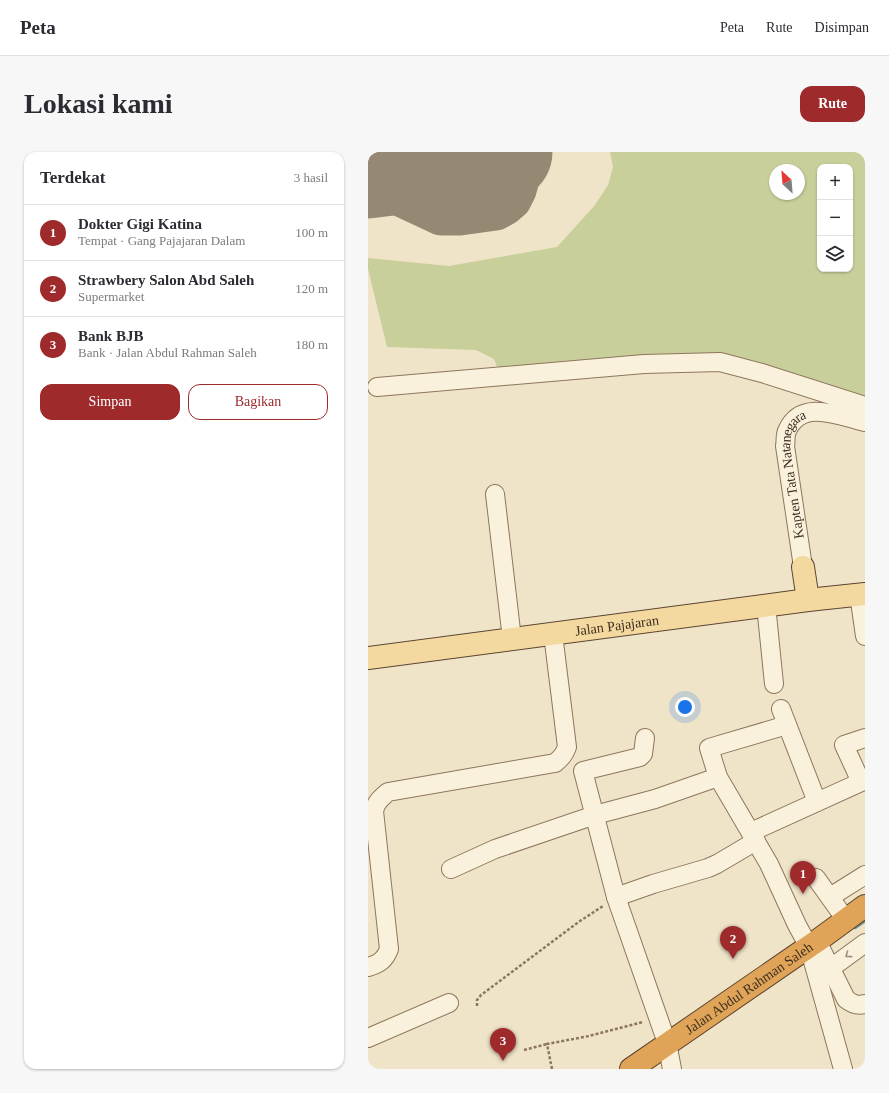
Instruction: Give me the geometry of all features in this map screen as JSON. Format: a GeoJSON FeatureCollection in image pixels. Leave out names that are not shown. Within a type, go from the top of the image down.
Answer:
{"type":"FeatureCollection","features":[{"type":"Feature","properties":{"kind":"highway","name":"Jalan Abdul Rahman Saleh"},"geometry":{"type":"LineString","coordinates":[[631,1069],[813,944],[865,906]]}},
{"type":"Feature","properties":{"kind":"main road","name":"Kapten Tata Natanegara"},"geometry":{"type":"LineString","coordinates":[[803,567],[808,600]]}},
{"type":"Feature","properties":{"kind":"main road","name":"Jalan Pajajaran"},"geometry":{"type":"LineString","coordinates":[[368,658],[862,594]]}},
{"type":"Feature","properties":{"kind":"street"},"geometry":{"type":"LineString","coordinates":[[376,387],[644,364],[720,362],[762,373],[865,406]]}},
{"type":"Feature","properties":{"kind":"street","name":"Kapten Tata Natanegara"},"geometry":{"type":"LineString","coordinates":[[803,567],[785,446],[787,431],[800,415],[810,411],[819,410],[865,422]]}},
{"type":"Feature","properties":{"kind":"street"},"geometry":{"type":"LineString","coordinates":[[495,494],[512,639]]}},
{"type":"Feature","properties":{"kind":"street"},"geometry":{"type":"LineString","coordinates":[[862,594],[865,636]]}},
{"type":"Feature","properties":{"kind":"street"},"geometry":{"type":"LineString","coordinates":[[766,606],[774,684]]}},
{"type":"Feature","properties":{"kind":"street"},"geometry":{"type":"LineString","coordinates":[[368,967],[386,958],[389,949],[374,811],[375,806],[388,792],[555,763],[561,759],[565,754],[567,747],[553,634]]}},
{"type":"Feature","properties":{"kind":"street"},"geometry":{"type":"LineString","coordinates":[[817,802],[784,717],[709,748],[718,777],[769,864],[797,925],[831,968],[846,999],[852,1004],[865,1004]]}},
{"type":"Feature","properties":{"kind":"street"},"geometry":{"type":"LineString","coordinates":[[646,738],[643,754],[640,756],[583,771],[616,897],[667,1043],[672,1069]]}},
{"type":"Feature","properties":{"kind":"street"},"geometry":{"type":"LineString","coordinates":[[616,897],[717,864],[753,836],[817,802],[861,782],[844,745],[865,738]]}},
{"type":"Feature","properties":{"kind":"street"},"geometry":{"type":"LineString","coordinates":[[451,869],[495,849],[595,815],[655,799],[718,777]]}},
{"type":"Feature","properties":{"kind":"street"},"geometry":{"type":"LineString","coordinates":[[816,878],[846,920]]}},
{"type":"Feature","properties":{"kind":"street"},"geometry":{"type":"LineString","coordinates":[[830,897],[862,881]]}},
{"type":"Feature","properties":{"kind":"street"},"geometry":{"type":"LineString","coordinates":[[831,968],[865,943]]}},
{"type":"Feature","properties":{"kind":"street"},"geometry":{"type":"LineString","coordinates":[[813,944],[843,1069]]}},
{"type":"Feature","properties":{"kind":"street"},"geometry":{"type":"LineString","coordinates":[[368,1038],[449,1003]]}},
{"type":"Feature","properties":{"kind":"path"},"geometry":{"type":"LineString","coordinates":[[477,1006],[477,1000],[481,995],[580,921],[616,897]]}},
{"type":"Feature","properties":{"kind":"path"},"geometry":{"type":"LineString","coordinates":[[524,1050],[589,1036],[658,1018]]}},
{"type":"Feature","properties":{"kind":"path"},"geometry":{"type":"LineString","coordinates":[[547,1044],[552,1069]]}},
{"type":"Feature","properties":{"kind":"green space"},"geometry":{"type":"Polygon","coordinates":[[[610,152],[865,152],[865,399],[710,353],[587,374],[501,377],[494,359],[476,350],[387,347],[368,269],[368,258],[449,266],[557,247],[595,205],[608,185],[613,167],[610,152]]]}},
{"type":"Feature","properties":{"kind":"waterway"},"geometry":{"type":"LineString","coordinates":[[855,927],[865,920]]}},
{"type":"Feature","properties":{"kind":"taxiway"},"geometry":{"type":"LineString","coordinates":[[368,167],[402,160],[419,152]]}},
{"type":"Feature","properties":{"kind":"taxiway"},"geometry":{"type":"LineString","coordinates":[[368,182],[441,216],[460,216],[496,211],[512,200],[517,190],[521,167],[519,152]]}},
{"type":"Feature","properties":{"kind":"runway"},"geometry":{"type":"LineString","coordinates":[[368,169],[503,152]]}},
{"type":"Feature","properties":{"kind":"place","name":"Dokter Gigi Katina"},"geometry":{"type":"Point","coordinates":[803,894]}},
{"type":"Feature","properties":{"kind":"place","name":"Strawbery Salon Abd Saleh"},"geometry":{"type":"Point","coordinates":[733,959]}},
{"type":"Feature","properties":{"kind":"place","name":"Bank BJB"},"geometry":{"type":"Point","coordinates":[503,1061]}}]}
